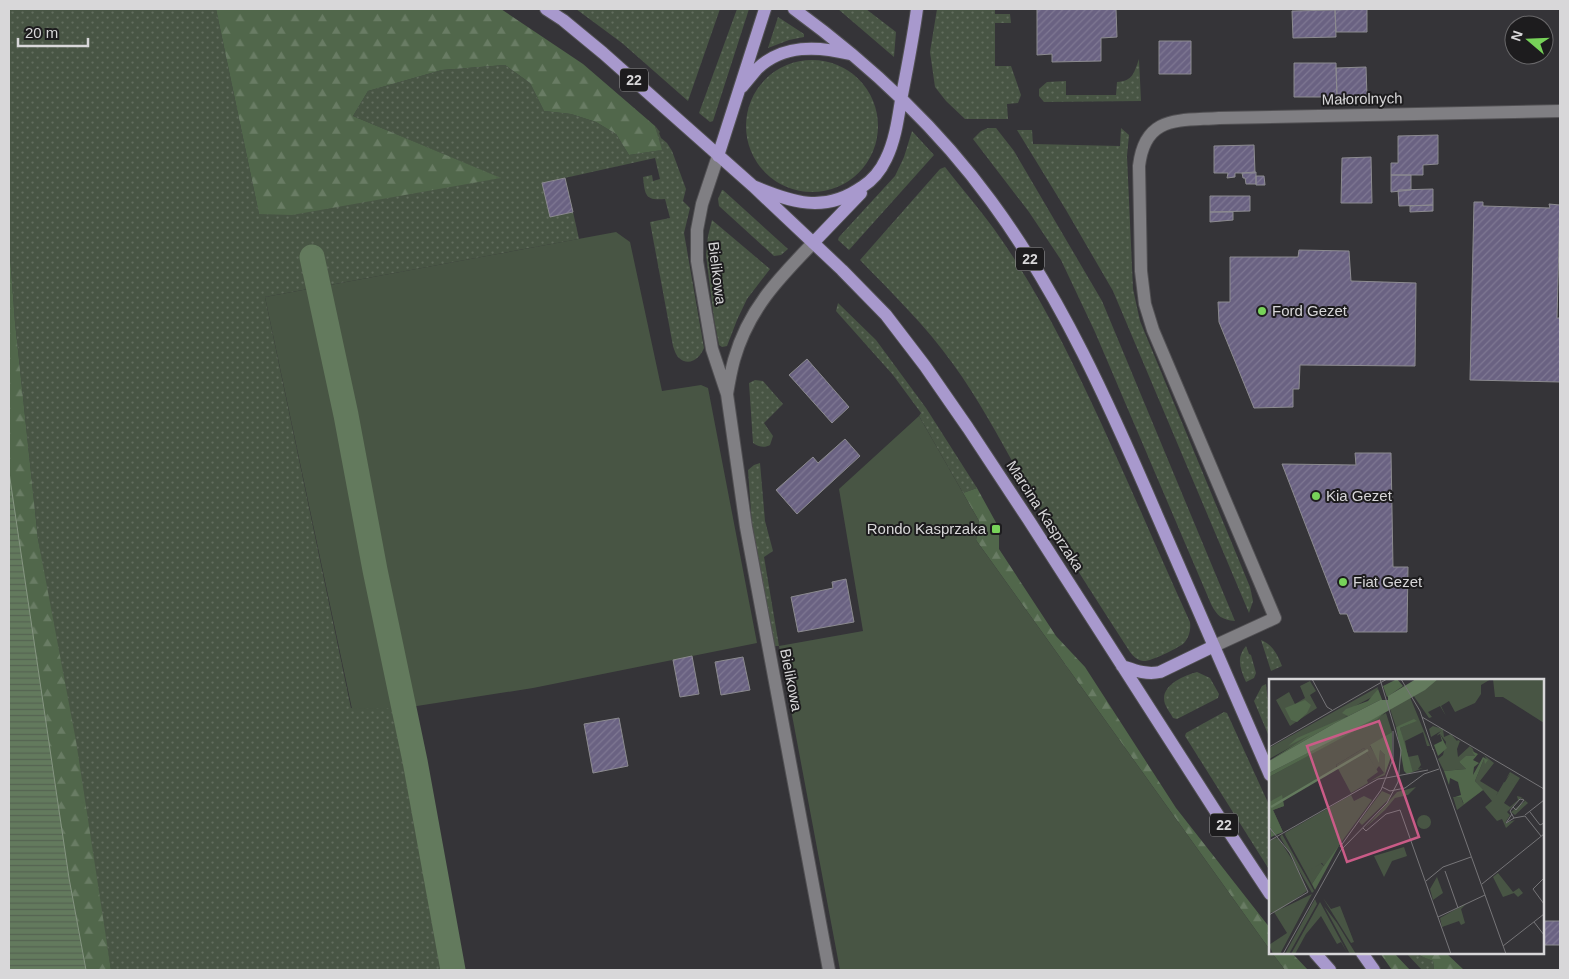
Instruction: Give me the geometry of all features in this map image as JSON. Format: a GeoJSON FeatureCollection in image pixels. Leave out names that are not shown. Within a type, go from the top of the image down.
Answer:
{"type":"FeatureCollection","features":[{"type":"Feature","properties":{"kind":"main road","name":"22"},"geometry":{"type":"LineString","coordinates":[[546,9],[563,20],[603,53],[752,186],[779,197],[798,202],[823,203],[838,200],[873,180]]}},
{"type":"Feature","properties":{"kind":"main road"},"geometry":{"type":"LineString","coordinates":[[718,156],[765,9]]}},
{"type":"Feature","properties":{"kind":"main road","name":"22"},"geometry":{"type":"LineString","coordinates":[[794,9],[852,54],[901,99],[950,150],[991,200],[1023,248],[1068,326],[1125,441],[1269,773]]}},
{"type":"Feature","properties":{"kind":"main road"},"geometry":{"type":"LineString","coordinates":[[813,243],[873,180],[883,166],[890,150],[898,117],[917,9]]}},
{"type":"Feature","properties":{"kind":"main road"},"geometry":{"type":"LineString","coordinates":[[737,93],[758,69],[769,60],[793,50],[821,48],[852,54]]}},
{"type":"Feature","properties":{"kind":"main road","name":"Marcina Kasprzaka"},"geometry":{"type":"LineString","coordinates":[[752,186],[886,315],[925,366],[1028,519],[1269,892]]}},
{"type":"Feature","properties":{"kind":"main road"},"geometry":{"type":"LineString","coordinates":[[1122,666],[1136,671],[1160,672],[1214,646]]}},
{"type":"Feature","properties":{"kind":"main road"},"geometry":{"type":"LineString","coordinates":[[1316,954],[1330,970]]}},
{"type":"Feature","properties":{"kind":"main road"},"geometry":{"type":"LineString","coordinates":[[1363,954],[1374,970]]}},
{"type":"Feature","properties":{"kind":"street","name":"Małorolnych"},"geometry":{"type":"LineString","coordinates":[[1214,646],[1275,618],[1153,330],[1145,304],[1141,271],[1139,166],[1140,153],[1149,134],[1164,124],[1220,118],[1560,111]]}},
{"type":"Feature","properties":{"kind":"street","name":"Bielikowa"},"geometry":{"type":"LineString","coordinates":[[718,156],[702,204],[696,230],[696,261],[712,349],[727,394],[746,527],[829,970]]}},
{"type":"Feature","properties":{"kind":"street","name":"Bielikowa"},"geometry":{"type":"LineString","coordinates":[[727,394],[736,354],[756,310],[770,289],[813,243]]}},
{"type":"Feature","properties":{"kind":"shaded area"},"geometry":{"type":"Polygon","coordinates":[[[9,9],[216,9],[259,214],[500,178],[353,116],[368,91],[442,70],[505,65],[530,83],[544,111],[571,114],[596,122],[616,134],[629,155],[661,150],[655,126],[660,132],[661,138],[672,151],[686,189],[683,201],[690,208],[684,233],[704,348],[697,358],[690,362],[686,362],[677,356],[673,346],[650,222],[670,218],[665,199],[650,198],[644,188],[643,177],[652,175],[653,181],[660,179],[655,158],[542,183],[550,217],[573,212],[579,239],[265,297],[351,708],[404,708],[454,970],[111,970],[38,539],[15,322],[9,242],[9,9]]]}},
{"type":"Feature","properties":{"kind":"shaded area"},"geometry":{"type":"Polygon","coordinates":[[[576,9],[720,9],[688,101],[622,43],[576,9]]]}},
{"type":"Feature","properties":{"kind":"shaded area"},"geometry":{"type":"Polygon","coordinates":[[[737,9],[749,9],[713,121],[710,122],[699,113],[737,9]]]}},
{"type":"Feature","properties":{"kind":"shaded area"},"geometry":{"type":"Polygon","coordinates":[[[838,9],[866,9],[896,32],[894,57],[838,9]]]}},
{"type":"Feature","properties":{"kind":"shaded area"},"geometry":{"type":"Polygon","coordinates":[[[937,9],[995,9],[995,14],[1010,14],[1011,23],[995,23],[995,66],[1011,66],[1021,95],[1018,103],[1007,104],[1008,119],[965,119],[946,101],[935,87],[930,52],[937,9]]]}},
{"type":"Feature","properties":{"kind":"shaded area"},"geometry":{"type":"Polygon","coordinates":[[[778,17],[804,34],[804,37],[789,40],[768,48],[778,17]]]}},
{"type":"Feature","properties":{"kind":"shaded area"},"geometry":{"type":"Polygon","coordinates":[[[1139,59],[1141,101],[1044,102],[1039,96],[1039,89],[1047,82],[1066,81],[1066,95],[1116,95],[1117,82],[1130,78],[1139,59]]]}},
{"type":"Feature","properties":{"kind":"shaded area"},"geometry":{"type":"Polygon","coordinates":[[[812,60],[825,61],[837,65],[859,79],[873,101],[877,113],[877,139],[873,151],[859,173],[837,187],[825,191],[812,192],[799,191],[787,187],[765,173],[751,151],[747,139],[746,126],[747,113],[751,101],[765,79],[787,65],[799,61],[812,60]]]}},
{"type":"Feature","properties":{"kind":"shaded area"},"geometry":{"type":"Polygon","coordinates":[[[988,128],[996,128],[1014,151],[1102,301],[1235,621],[1220,617],[1211,604],[1095,332],[1061,260],[1029,212],[973,139],[981,131],[988,128]]]}},
{"type":"Feature","properties":{"kind":"shaded area"},"geometry":{"type":"Polygon","coordinates":[[[1121,128],[1129,135],[1127,156],[1133,289],[1140,321],[1250,587],[1253,601],[1249,613],[1113,291],[1017,130],[1032,130],[1033,144],[1120,146],[1121,128]]]}},
{"type":"Feature","properties":{"kind":"shaded area"},"geometry":{"type":"Polygon","coordinates":[[[912,131],[934,155],[849,250],[838,240],[839,237],[895,176],[904,157],[912,131]]]}},
{"type":"Feature","properties":{"kind":"shaded area"},"geometry":{"type":"Polygon","coordinates":[[[945,167],[994,229],[1039,300],[1078,375],[1124,474],[1190,622],[1189,634],[1185,642],[1163,655],[1143,661],[1135,658],[1130,652],[1028,490],[965,381],[943,350],[920,323],[860,260],[940,169],[945,167]]]}},
{"type":"Feature","properties":{"kind":"shaded area"},"geometry":{"type":"Polygon","coordinates":[[[722,190],[788,249],[781,255],[774,256],[719,206],[718,199],[722,190]]]}},
{"type":"Feature","properties":{"kind":"shaded area"},"geometry":{"type":"Polygon","coordinates":[[[712,220],[770,269],[747,299],[727,346],[722,347],[719,345],[714,319],[706,255],[712,220]]]}},
{"type":"Feature","properties":{"kind":"shaded area"},"geometry":{"type":"Polygon","coordinates":[[[616,232],[630,242],[662,391],[701,385],[708,388],[757,643],[533,688],[404,708],[352,709],[265,297],[616,232]]]}},
{"type":"Feature","properties":{"kind":"shaded area"},"geometry":{"type":"Polygon","coordinates":[[[838,303],[876,340],[926,408],[977,488],[963,493],[919,416],[921,413],[893,375],[836,311],[838,303]]]}},
{"type":"Feature","properties":{"kind":"shaded area"},"geometry":{"type":"Polygon","coordinates":[[[755,380],[763,381],[783,404],[764,423],[773,436],[770,445],[766,447],[753,443],[749,383],[755,380]]]}},
{"type":"Feature","properties":{"kind":"shaded area"},"geometry":{"type":"Polygon","coordinates":[[[919,416],[979,521],[976,540],[1269,949],[1269,954],[1273,954],[1285,970],[840,970],[779,646],[863,631],[839,489],[919,416]]]}},
{"type":"Feature","properties":{"kind":"shaded area"},"geometry":{"type":"Polygon","coordinates":[[[760,463],[765,521],[773,551],[764,557],[779,646],[774,646],[752,526],[748,470],[760,463]]]}},
{"type":"Feature","properties":{"kind":"shaded area"},"geometry":{"type":"Polygon","coordinates":[[[9,472],[69,878],[86,970],[9,970],[9,472]]]}},
{"type":"Feature","properties":{"kind":"shaded area"},"geometry":{"type":"Polygon","coordinates":[[[1261,640],[1274,650],[1282,666],[1271,671],[1261,640]]]}},
{"type":"Feature","properties":{"kind":"shaded area"},"geometry":{"type":"Polygon","coordinates":[[[1246,646],[1251,655],[1256,673],[1254,678],[1246,682],[1240,659],[1246,646]]]}},
{"type":"Feature","properties":{"kind":"shaded area"},"geometry":{"type":"Polygon","coordinates":[[[1197,672],[1210,678],[1219,694],[1218,698],[1177,719],[1173,718],[1165,704],[1166,692],[1179,679],[1197,672]]]}},
{"type":"Feature","properties":{"kind":"shaded area"},"geometry":{"type":"Polygon","coordinates":[[[1266,684],[1269,710],[1269,737],[1254,701],[1262,686],[1266,684]]]}},
{"type":"Feature","properties":{"kind":"shaded area"},"geometry":{"type":"Polygon","coordinates":[[[1224,712],[1227,713],[1269,805],[1269,869],[1185,736],[1186,733],[1224,712]]]}},
{"type":"Feature","properties":{"kind":"shaded area"},"geometry":{"type":"Polygon","coordinates":[[[1407,954],[1416,954],[1433,961],[1434,970],[1422,970],[1407,954]]]}},
{"type":"Feature","properties":{"kind":"green space"},"geometry":{"type":"Polygon","coordinates":[[[216,9],[501,9],[583,64],[655,126],[662,150],[629,155],[616,134],[596,122],[571,114],[544,111],[530,83],[505,65],[442,70],[368,91],[353,116],[501,178],[292,215],[259,214],[216,9]]]}},
{"type":"Feature","properties":{"kind":"green space"},"geometry":{"type":"Polygon","coordinates":[[[9,242],[15,322],[38,539],[76,741],[111,970],[86,970],[69,878],[12,499],[9,472],[9,242]]]}},
{"type":"Feature","properties":{"kind":"green space"},"geometry":{"type":"Polygon","coordinates":[[[977,488],[999,528],[999,549],[1056,636],[1085,667],[1176,808],[1269,927],[1269,949],[976,540],[979,521],[963,493],[977,488]]]}},
{"type":"Feature","properties":{"kind":"green space"},"geometry":{"type":"Polygon","coordinates":[[[1273,954],[1293,954],[1308,970],[1285,970],[1273,954]]]}},
{"type":"Feature","properties":{"kind":"green space"},"geometry":{"type":"Polygon","coordinates":[[[1381,954],[1395,954],[1410,970],[1392,970],[1381,954]]]}},
{"type":"Feature","properties":{"kind":"green space"},"geometry":{"type":"Polygon","coordinates":[[[1418,954],[1447,954],[1464,970],[1434,970],[1433,961],[1418,954]]]}},
{"type":"Feature","properties":{"kind":"building"},"geometry":{"type":"Polygon","coordinates":[[[1037,9],[1116,9],[1117,37],[1101,38],[1101,61],[1052,62],[1052,54],[1037,55],[1037,9]]]}},
{"type":"Feature","properties":{"kind":"building"},"geometry":{"type":"Polygon","coordinates":[[[1367,9],[1367,32],[1336,32],[1335,10],[1367,9]]]}},
{"type":"Feature","properties":{"kind":"building"},"geometry":{"type":"Polygon","coordinates":[[[1335,10],[1336,37],[1293,38],[1292,11],[1335,10]]]}},
{"type":"Feature","properties":{"kind":"building"},"geometry":{"type":"Polygon","coordinates":[[[1159,41],[1191,41],[1191,74],[1159,74],[1159,41]]]}},
{"type":"Feature","properties":{"kind":"building"},"geometry":{"type":"Polygon","coordinates":[[[1294,63],[1336,63],[1337,97],[1294,97],[1294,63]]]}},
{"type":"Feature","properties":{"kind":"building"},"geometry":{"type":"Polygon","coordinates":[[[1366,67],[1367,96],[1337,97],[1336,68],[1366,67]]]}},
{"type":"Feature","properties":{"kind":"building"},"geometry":{"type":"Polygon","coordinates":[[[1438,135],[1438,164],[1423,165],[1423,175],[1391,175],[1391,163],[1398,163],[1398,136],[1438,135]]]}},
{"type":"Feature","properties":{"kind":"building"},"geometry":{"type":"Polygon","coordinates":[[[1254,145],[1255,173],[1235,173],[1235,177],[1227,178],[1228,173],[1214,173],[1214,146],[1254,145]]]}},
{"type":"Feature","properties":{"kind":"building"},"geometry":{"type":"Polygon","coordinates":[[[1371,157],[1372,203],[1341,203],[1342,158],[1371,157]]]}},
{"type":"Feature","properties":{"kind":"building"},"geometry":{"type":"Polygon","coordinates":[[[1256,172],[1256,184],[1246,184],[1242,173],[1256,172]]]}},
{"type":"Feature","properties":{"kind":"building"},"geometry":{"type":"Polygon","coordinates":[[[1391,175],[1411,175],[1411,190],[1391,192],[1391,175]]]}},
{"type":"Feature","properties":{"kind":"building"},"geometry":{"type":"Polygon","coordinates":[[[1256,176],[1264,176],[1265,185],[1256,185],[1256,176]]]}},
{"type":"Feature","properties":{"kind":"building"},"geometry":{"type":"Polygon","coordinates":[[[565,178],[573,212],[550,217],[542,183],[565,178]]]}},
{"type":"Feature","properties":{"kind":"building"},"geometry":{"type":"Polygon","coordinates":[[[1433,189],[1433,205],[1399,206],[1398,190],[1433,189]]]}},
{"type":"Feature","properties":{"kind":"building"},"geometry":{"type":"Polygon","coordinates":[[[1210,196],[1250,196],[1250,211],[1210,212],[1210,196]]]}},
{"type":"Feature","properties":{"kind":"building"},"geometry":{"type":"Polygon","coordinates":[[[1474,202],[1483,202],[1483,206],[1550,208],[1549,204],[1560,205],[1557,318],[1560,318],[1560,382],[1470,380],[1474,202]]]}},
{"type":"Feature","properties":{"kind":"building"},"geometry":{"type":"Polygon","coordinates":[[[1433,205],[1433,211],[1410,212],[1410,206],[1433,205]]]}},
{"type":"Feature","properties":{"kind":"building"},"geometry":{"type":"Polygon","coordinates":[[[1210,212],[1233,212],[1233,220],[1210,222],[1210,212]]]}},
{"type":"Feature","properties":{"kind":"building"},"geometry":{"type":"Polygon","coordinates":[[[1299,250],[1349,251],[1351,281],[1416,283],[1415,366],[1300,365],[1299,389],[1293,389],[1293,407],[1254,408],[1219,322],[1218,302],[1230,302],[1230,257],[1298,257],[1299,250]]]}},
{"type":"Feature","properties":{"kind":"building"},"geometry":{"type":"Polygon","coordinates":[[[807,359],[849,407],[832,423],[789,375],[807,359]]]}},
{"type":"Feature","properties":{"kind":"building"},"geometry":{"type":"Polygon","coordinates":[[[845,439],[860,456],[797,514],[776,490],[813,457],[818,463],[845,439]]]}},
{"type":"Feature","properties":{"kind":"building"},"geometry":{"type":"Polygon","coordinates":[[[1355,453],[1391,453],[1393,567],[1408,567],[1407,632],[1354,632],[1347,614],[1340,614],[1282,464],[1356,465],[1355,453]]]}},
{"type":"Feature","properties":{"kind":"building"},"geometry":{"type":"Polygon","coordinates":[[[846,579],[854,622],[798,632],[791,597],[833,588],[832,582],[846,579]]]}},
{"type":"Feature","properties":{"kind":"building"},"geometry":{"type":"Polygon","coordinates":[[[692,656],[699,694],[680,697],[673,660],[692,656]]]}},
{"type":"Feature","properties":{"kind":"building"},"geometry":{"type":"Polygon","coordinates":[[[743,657],[750,690],[721,695],[715,662],[743,657]]]}},
{"type":"Feature","properties":{"kind":"building"},"geometry":{"type":"Polygon","coordinates":[[[619,718],[628,766],[593,773],[584,724],[619,718]]]}},
{"type":"Feature","properties":{"kind":"building"},"geometry":{"type":"Polygon","coordinates":[[[1544,921],[1560,921],[1560,945],[1544,945],[1544,921]]]}},
{"type":"Feature","properties":{"kind":"waterway"},"geometry":{"type":"LineString","coordinates":[[312,257],[346,415],[375,570],[415,761],[453,970]]}},
{"type":"Feature","properties":{"kind":"place","name":"Ford Gezet"},"geometry":{"type":"Point","coordinates":[1262,311]}},
{"type":"Feature","properties":{"kind":"place","name":"Kia Gezet"},"geometry":{"type":"Point","coordinates":[1316,496]}},
{"type":"Feature","properties":{"kind":"place","name":"Rondo Kasprzaka"},"geometry":{"type":"Point","coordinates":[996,529]}},
{"type":"Feature","properties":{"kind":"place","name":"Fiat Gezet"},"geometry":{"type":"Point","coordinates":[1343,582]}}]}
